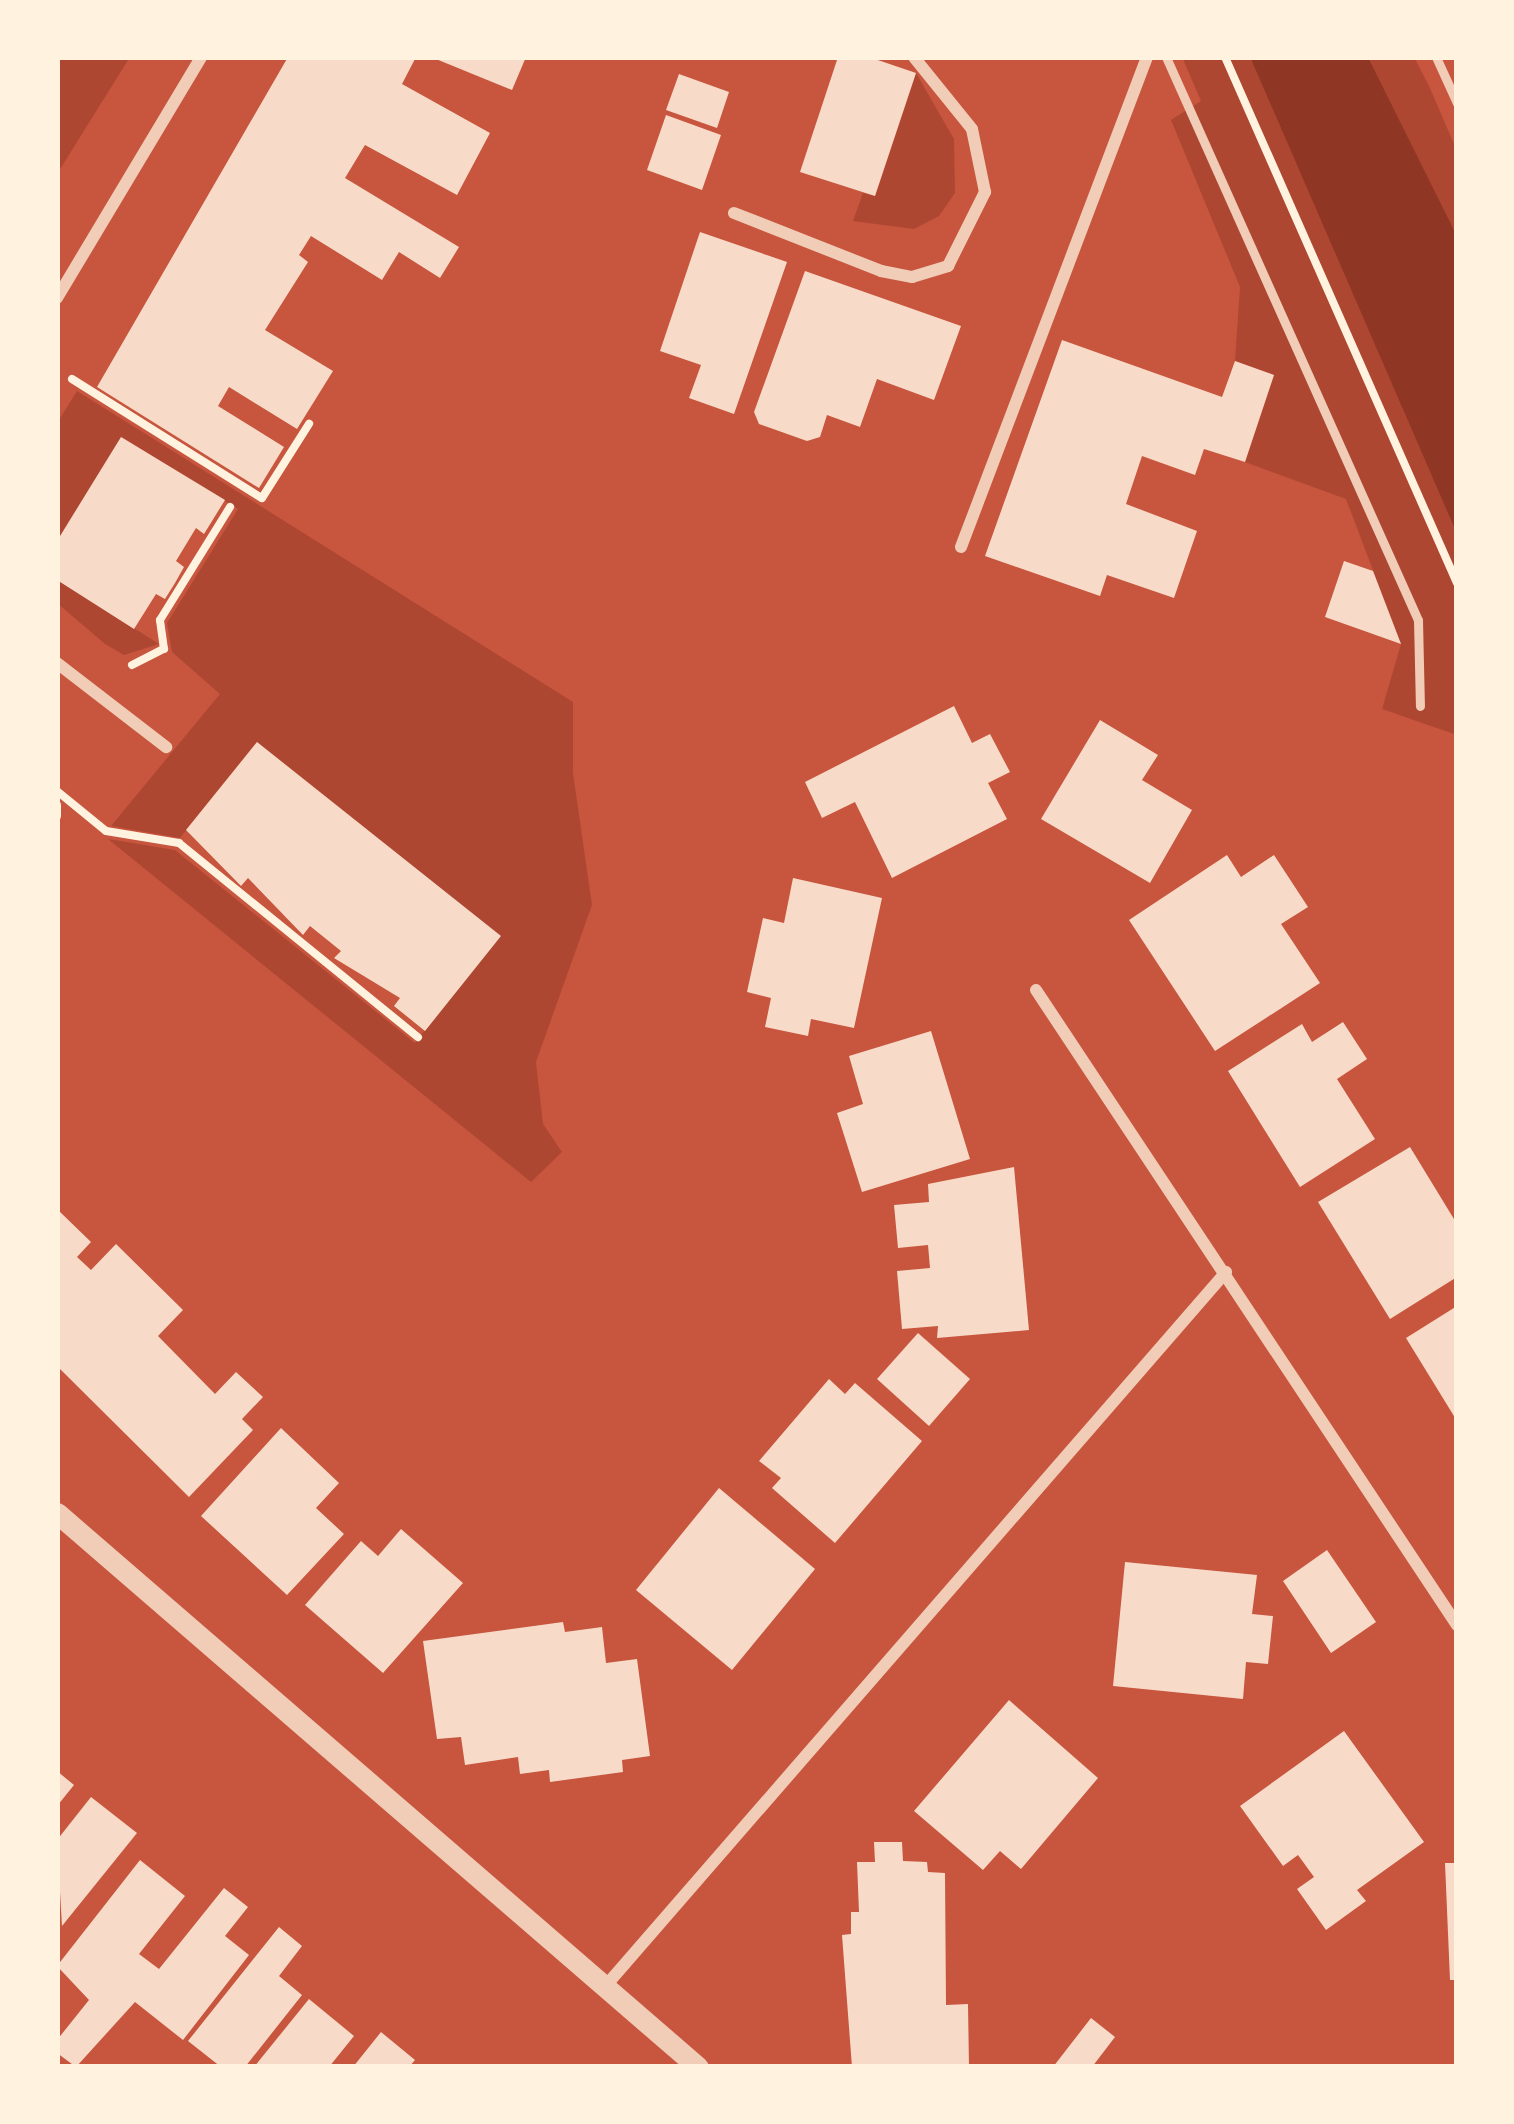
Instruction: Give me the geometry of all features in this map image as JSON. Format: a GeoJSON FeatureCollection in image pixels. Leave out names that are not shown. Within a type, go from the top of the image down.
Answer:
{"type":"FeatureCollection","features":[{"type":"Feature","properties":{"kind":"street"},"geometry":{"type":"LineString","coordinates":[[57,298],[201,57]]}},
{"type":"Feature","properties":{"kind":"street"},"geometry":{"type":"LineString","coordinates":[[734,213],[881,271],[912,277],[948,266],[985,192],[972,130],[914,57]]}},
{"type":"Feature","properties":{"kind":"street"},"geometry":{"type":"LineString","coordinates":[[962,547],[1147,57]]}},
{"type":"Feature","properties":{"kind":"street"},"geometry":{"type":"LineString","coordinates":[[57,664],[166,747]]}},
{"type":"Feature","properties":{"kind":"street"},"geometry":{"type":"LineString","coordinates":[[1036,990],[1457,1625]]}},
{"type":"Feature","properties":{"kind":"street"},"geometry":{"type":"LineString","coordinates":[[602,1990],[1226,1272]]}},
{"type":"Feature","properties":{"kind":"street"},"geometry":{"type":"LineString","coordinates":[[57,1513],[602,1990],[698,2067]]}},
{"type":"Feature","properties":{"kind":"lane"},"geometry":{"type":"LineString","coordinates":[[1166,57],[1418,620],[1420,706]]}},
{"type":"Feature","properties":{"kind":"lane"},"geometry":{"type":"LineString","coordinates":[[1436,57],[1457,103]]}},
{"type":"Feature","properties":{"kind":"path"},"geometry":{"type":"LineString","coordinates":[[1225,57],[1457,583]]}},
{"type":"Feature","properties":{"kind":"path"},"geometry":{"type":"LineString","coordinates":[[72,379],[262,498],[309,424]]}},
{"type":"Feature","properties":{"kind":"path"},"geometry":{"type":"LineString","coordinates":[[164,649],[160,620],[230,507]]}},
{"type":"Feature","properties":{"kind":"path"},"geometry":{"type":"LineString","coordinates":[[57,791],[106,831],[179,844],[418,1036]]}},
{"type":"Feature","properties":{"kind":"path"},"geometry":{"type":"LineString","coordinates":[[57,805],[57,816]]}},
{"type":"Feature","properties":{"kind":"shaded area"},"geometry":{"type":"Polygon","coordinates":[[[57,57],[130,57],[57,174],[57,57]]]}},
{"type":"Feature","properties":{"kind":"shaded area"},"geometry":{"type":"Polygon","coordinates":[[[1182,57],[1250,57],[1457,534],[1457,735],[1382,709],[1401,644],[1346,499],[1245,462],[1274,375],[1235,361],[1240,287],[1171,120],[1201,101],[1182,57]]]}},
{"type":"Feature","properties":{"kind":"shaded area"},"geometry":{"type":"Polygon","coordinates":[[[1250,57],[1368,57],[1457,236],[1457,534],[1250,57]]]}},
{"type":"Feature","properties":{"kind":"shaded area"},"geometry":{"type":"Polygon","coordinates":[[[1368,57],[1414,57],[1429,86],[1457,151],[1457,236],[1368,57]]]}},
{"type":"Feature","properties":{"kind":"shaded area"},"geometry":{"type":"Polygon","coordinates":[[[916,73],[954,139],[955,193],[939,216],[914,229],[853,221],[863,193],[875,196],[916,73]]]}},
{"type":"Feature","properties":{"kind":"shaded area"},"geometry":{"type":"Polygon","coordinates":[[[77,391],[573,702],[573,773],[592,905],[536,1062],[543,1124],[562,1152],[531,1182],[108,839],[175,850],[415,1043],[500,936],[257,742],[180,838],[111,826],[220,694],[172,652],[167,623],[238,509],[122,437],[57,541],[57,423],[77,391]]]}},
{"type":"Feature","properties":{"kind":"shaded area"},"geometry":{"type":"Polygon","coordinates":[[[57,580],[159,644],[124,655],[105,644],[57,603],[57,580]]]}},
{"type":"Feature","properties":{"kind":"building"},"geometry":{"type":"Polygon","coordinates":[[[288,57],[416,57],[402,84],[490,133],[457,195],[365,145],[345,178],[459,247],[440,278],[399,252],[382,280],[311,236],[299,255],[308,262],[265,330],[333,371],[297,429],[229,387],[218,406],[284,447],[259,488],[97,387],[288,57]]]}},
{"type":"Feature","properties":{"kind":"building"},"geometry":{"type":"Polygon","coordinates":[[[431,57],[526,57],[512,90],[431,57]]]}},
{"type":"Feature","properties":{"kind":"building"},"geometry":{"type":"Polygon","coordinates":[[[838,57],[869,57],[916,73],[875,196],[800,172],[838,57]]]}},
{"type":"Feature","properties":{"kind":"building"},"geometry":{"type":"Polygon","coordinates":[[[679,74],[729,92],[717,128],[666,110],[679,74]]]}},
{"type":"Feature","properties":{"kind":"building"},"geometry":{"type":"Polygon","coordinates":[[[666,115],[721,135],[702,190],[647,170],[666,115]]]}},
{"type":"Feature","properties":{"kind":"building"},"geometry":{"type":"Polygon","coordinates":[[[700,232],[787,262],[734,414],[689,398],[701,365],[660,351],[700,232]]]}},
{"type":"Feature","properties":{"kind":"building"},"geometry":{"type":"Polygon","coordinates":[[[805,271],[961,326],[934,400],[877,379],[860,427],[827,415],[820,437],[807,441],[759,424],[754,412],[805,271]]]}},
{"type":"Feature","properties":{"kind":"building"},"geometry":{"type":"Polygon","coordinates":[[[1062,340],[1222,397],[1235,361],[1274,375],[1245,462],[1204,449],[1195,475],[1142,456],[1126,504],[1197,531],[1174,598],[1107,575],[1100,596],[985,556],[1062,340]]]}},
{"type":"Feature","properties":{"kind":"building"},"geometry":{"type":"Polygon","coordinates":[[[121,437],[225,500],[204,534],[196,528],[176,561],[184,567],[165,599],[156,594],[134,629],[57,580],[57,541],[121,437]]]}},
{"type":"Feature","properties":{"kind":"building"},"geometry":{"type":"Polygon","coordinates":[[[1344,561],[1373,571],[1401,644],[1325,617],[1344,561]]]}},
{"type":"Feature","properties":{"kind":"building"},"geometry":{"type":"Polygon","coordinates":[[[954,706],[972,743],[990,734],[1010,772],[988,783],[1007,819],[892,878],[855,802],[822,818],[805,782],[954,706]]]}},
{"type":"Feature","properties":{"kind":"building"},"geometry":{"type":"Polygon","coordinates":[[[1100,720],[1158,755],[1142,780],[1192,810],[1150,883],[1041,819],[1100,720]]]}},
{"type":"Feature","properties":{"kind":"building"},"geometry":{"type":"Polygon","coordinates":[[[257,742],[501,936],[425,1031],[394,1006],[400,998],[334,958],[341,951],[310,926],[303,935],[248,878],[241,886],[186,830],[257,742]]]}},
{"type":"Feature","properties":{"kind":"building"},"geometry":{"type":"Polygon","coordinates":[[[1227,855],[1241,877],[1274,855],[1308,907],[1281,924],[1320,983],[1215,1051],[1129,920],[1227,855]]]}},
{"type":"Feature","properties":{"kind":"building"},"geometry":{"type":"Polygon","coordinates":[[[793,878],[882,898],[854,1028],[811,1019],[808,1036],[765,1027],[771,998],[747,992],[763,918],[784,923],[793,878]]]}},
{"type":"Feature","properties":{"kind":"building"},"geometry":{"type":"Polygon","coordinates":[[[1343,1022],[1367,1059],[1337,1079],[1375,1139],[1300,1187],[1228,1071],[1302,1024],[1312,1042],[1343,1022]]]}},
{"type":"Feature","properties":{"kind":"building"},"geometry":{"type":"Polygon","coordinates":[[[931,1031],[970,1159],[862,1192],[837,1113],[863,1104],[849,1056],[931,1031]]]}},
{"type":"Feature","properties":{"kind":"building"},"geometry":{"type":"Polygon","coordinates":[[[1410,1147],[1457,1224],[1457,1277],[1390,1319],[1318,1202],[1410,1147]]]}},
{"type":"Feature","properties":{"kind":"building"},"geometry":{"type":"Polygon","coordinates":[[[1014,1167],[1029,1330],[937,1338],[938,1326],[902,1329],[897,1271],[930,1268],[928,1245],[898,1248],[894,1205],[929,1202],[928,1184],[1014,1167]]]}},
{"type":"Feature","properties":{"kind":"building"},"geometry":{"type":"Polygon","coordinates":[[[57,1209],[91,1242],[77,1257],[91,1270],[116,1244],[183,1310],[158,1336],[215,1394],[236,1372],[263,1397],[242,1419],[253,1430],[189,1497],[57,1366],[57,1209]]]}},
{"type":"Feature","properties":{"kind":"building"},"geometry":{"type":"Polygon","coordinates":[[[1457,1306],[1457,1421],[1406,1338],[1457,1306]]]}},
{"type":"Feature","properties":{"kind":"building"},"geometry":{"type":"Polygon","coordinates":[[[918,1333],[970,1379],[929,1426],[877,1379],[918,1333]]]}},
{"type":"Feature","properties":{"kind":"building"},"geometry":{"type":"Polygon","coordinates":[[[829,1379],[845,1394],[855,1383],[922,1441],[835,1543],[772,1488],[781,1478],[759,1461],[829,1379]]]}},
{"type":"Feature","properties":{"kind":"building"},"geometry":{"type":"Polygon","coordinates":[[[281,1428],[339,1483],[316,1508],[344,1534],[287,1595],[201,1516],[281,1428]]]}},
{"type":"Feature","properties":{"kind":"building"},"geometry":{"type":"Polygon","coordinates":[[[719,1488],[815,1569],[732,1670],[636,1590],[719,1488]]]}},
{"type":"Feature","properties":{"kind":"building"},"geometry":{"type":"Polygon","coordinates":[[[401,1529],[463,1583],[383,1673],[305,1605],[361,1541],[378,1556],[401,1529]]]}},
{"type":"Feature","properties":{"kind":"building"},"geometry":{"type":"Polygon","coordinates":[[[1327,1550],[1376,1622],[1331,1653],[1283,1581],[1327,1550]]]}},
{"type":"Feature","properties":{"kind":"building"},"geometry":{"type":"Polygon","coordinates":[[[1125,1562],[1257,1575],[1252,1614],[1273,1616],[1268,1664],[1246,1662],[1243,1699],[1113,1686],[1125,1562]]]}},
{"type":"Feature","properties":{"kind":"building"},"geometry":{"type":"Polygon","coordinates":[[[563,1622],[565,1632],[602,1627],[606,1663],[637,1659],[650,1756],[622,1760],[623,1772],[550,1782],[549,1770],[520,1774],[518,1757],[465,1765],[461,1737],[437,1739],[423,1641],[563,1622]]]}},
{"type":"Feature","properties":{"kind":"building"},"geometry":{"type":"Polygon","coordinates":[[[1009,1700],[1098,1778],[1021,1869],[1000,1851],[983,1870],[914,1811],[1009,1700]]]}},
{"type":"Feature","properties":{"kind":"building"},"geometry":{"type":"Polygon","coordinates":[[[1344,1731],[1424,1842],[1357,1890],[1366,1901],[1326,1930],[1297,1889],[1314,1877],[1298,1855],[1283,1866],[1240,1806],[1344,1731]]]}},
{"type":"Feature","properties":{"kind":"building"},"geometry":{"type":"Polygon","coordinates":[[[57,1771],[74,1785],[57,1806],[57,1771]]]}},
{"type":"Feature","properties":{"kind":"building"},"geometry":{"type":"Polygon","coordinates":[[[91,1797],[137,1833],[62,1926],[57,1840],[91,1797]]]}},
{"type":"Feature","properties":{"kind":"building"},"geometry":{"type":"Polygon","coordinates":[[[874,1842],[902,1842],[903,1861],[927,1862],[928,1872],[945,1873],[946,2005],[968,2004],[969,2067],[852,2067],[842,1935],[851,1934],[851,1912],[859,1912],[857,1862],[875,1862],[874,1842]]]}},
{"type":"Feature","properties":{"kind":"building"},"geometry":{"type":"Polygon","coordinates":[[[140,1860],[185,1896],[139,1954],[159,1969],[224,1888],[248,1907],[225,1936],[249,1955],[183,2040],[135,2002],[76,2067],[57,2053],[57,2040],[89,2000],[57,1966],[140,1860]]]}},
{"type":"Feature","properties":{"kind":"building"},"geometry":{"type":"Polygon","coordinates":[[[1445,1863],[1457,1863],[1457,1980],[1450,1980],[1445,1863]]]}},
{"type":"Feature","properties":{"kind":"building"},"geometry":{"type":"Polygon","coordinates":[[[279,1927],[302,1946],[279,1976],[302,1995],[245,2067],[221,2067],[188,2041],[279,1927]]]}},
{"type":"Feature","properties":{"kind":"building"},"geometry":{"type":"Polygon","coordinates":[[[309,1999],[354,2036],[329,2067],[254,2067],[309,1999]]]}},
{"type":"Feature","properties":{"kind":"building"},"geometry":{"type":"Polygon","coordinates":[[[1091,2018],[1115,2037],[1092,2067],[1053,2067],[1091,2018]]]}},
{"type":"Feature","properties":{"kind":"building"},"geometry":{"type":"Polygon","coordinates":[[[381,2032],[415,2060],[409,2067],[353,2067],[381,2032]]]}}]}
